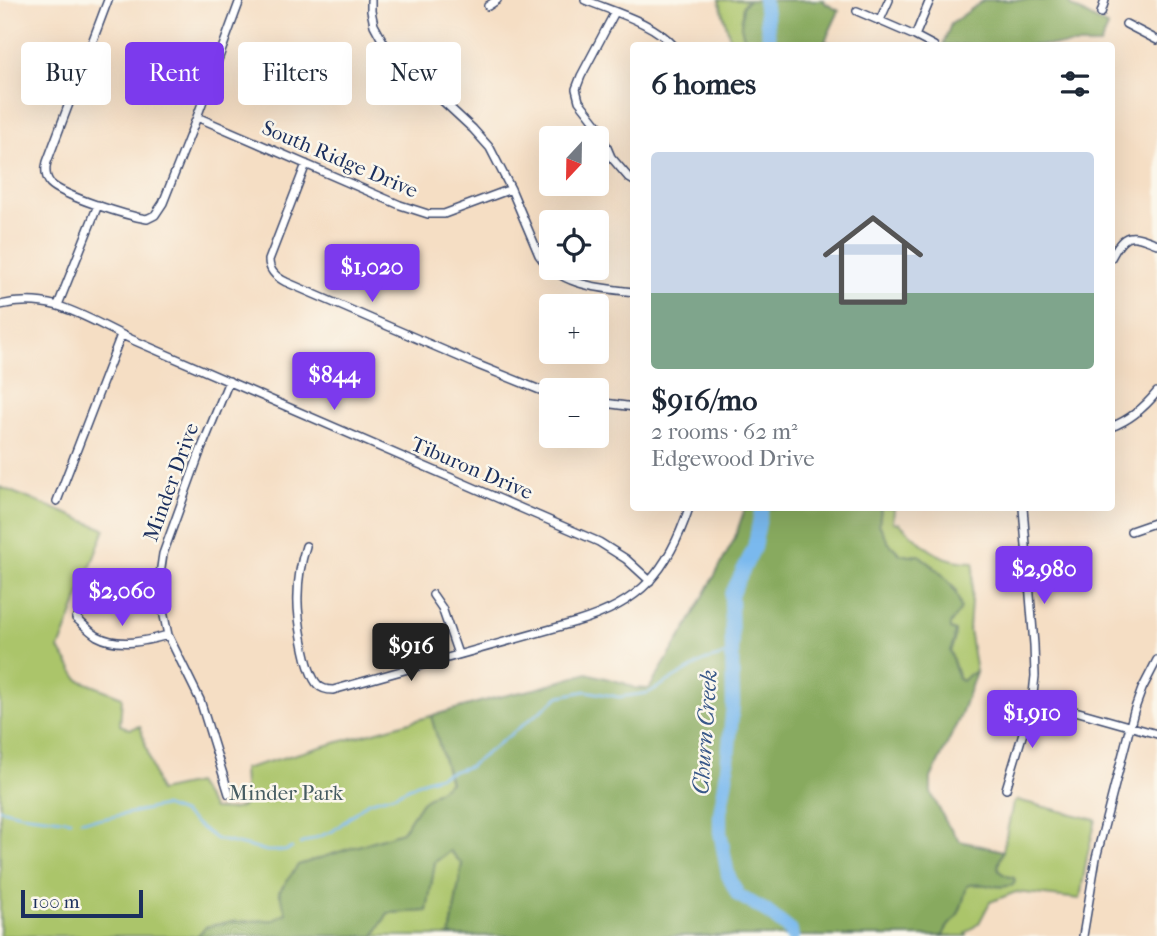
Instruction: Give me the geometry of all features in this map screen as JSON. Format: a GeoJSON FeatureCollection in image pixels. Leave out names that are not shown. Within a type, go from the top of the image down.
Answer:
{"type":"FeatureCollection","features":[{"type":"Feature","properties":{"kind":"street"},"geometry":{"type":"LineString","coordinates":[[98,0],[107,2],[45,169],[47,179],[54,187],[143,219],[156,215],[163,203],[240,0]]}},
{"type":"Feature","properties":{"kind":"street"},"geometry":{"type":"LineString","coordinates":[[371,0],[374,25],[384,44],[485,141],[511,189],[539,255],[550,268],[580,284],[630,291]]}},
{"type":"Feature","properties":{"kind":"street"},"geometry":{"type":"LineString","coordinates":[[488,6],[497,0]]}},
{"type":"Feature","properties":{"kind":"street"},"geometry":{"type":"LineString","coordinates":[[585,0],[652,28],[670,42]]}},
{"type":"Feature","properties":{"kind":"street"},"geometry":{"type":"LineString","coordinates":[[880,20],[889,0]]}},
{"type":"Feature","properties":{"kind":"street"},"geometry":{"type":"LineString","coordinates":[[915,36],[929,0]]}},
{"type":"Feature","properties":{"kind":"street"},"geometry":{"type":"LineString","coordinates":[[1101,13],[1105,0]]}},
{"type":"Feature","properties":{"kind":"street"},"geometry":{"type":"LineString","coordinates":[[857,10],[926,42]]}},
{"type":"Feature","properties":{"kind":"street"},"geometry":{"type":"LineString","coordinates":[[615,12],[581,76],[576,95],[597,124],[611,157],[630,178]]}},
{"type":"Feature","properties":{"kind":"street"},"geometry":{"type":"LineString","coordinates":[[1126,24],[1156,36]]}},
{"type":"Feature","properties":{"kind":"street","name":"South Ridge Drive"},"geometry":{"type":"LineString","coordinates":[[197,117],[400,205],[428,214],[450,213],[511,189]]}},
{"type":"Feature","properties":{"kind":"street"},"geometry":{"type":"LineString","coordinates":[[306,164],[269,260],[274,274],[286,282],[539,390]]}},
{"type":"Feature","properties":{"kind":"street"},"geometry":{"type":"LineString","coordinates":[[58,305],[98,205]]}},
{"type":"Feature","properties":{"kind":"street"},"geometry":{"type":"LineString","coordinates":[[1115,251],[1122,240],[1130,236],[1157,244]]}},
{"type":"Feature","properties":{"kind":"street","name":"Tiburon Drive"},"geometry":{"type":"LineString","coordinates":[[0,305],[33,301],[58,305],[121,335],[599,542],[626,559],[650,581]]}},
{"type":"Feature","properties":{"kind":"street"},"geometry":{"type":"LineString","coordinates":[[57,500],[121,335]]}},
{"type":"Feature","properties":{"kind":"street","name":"Minder Drive"},"geometry":{"type":"LineString","coordinates":[[229,382],[163,554],[159,581],[168,635],[200,700],[229,794]]}},
{"type":"Feature","properties":{"kind":"street"},"geometry":{"type":"LineString","coordinates":[[1115,425],[1133,416],[1157,393]]}},
{"type":"Feature","properties":{"kind":"street"},"geometry":{"type":"LineString","coordinates":[[609,404],[630,406]]}},
{"type":"Feature","properties":{"kind":"street"},"geometry":{"type":"LineString","coordinates":[[306,546],[299,577],[299,612],[309,666],[321,687],[328,690],[340,689],[599,615],[622,603],[650,581],[672,550],[688,511]]}},
{"type":"Feature","properties":{"kind":"street"},"geometry":{"type":"LineString","coordinates":[[1006,789],[1032,703],[1035,664],[1023,511]]}},
{"type":"Feature","properties":{"kind":"street"},"geometry":{"type":"LineString","coordinates":[[1131,531],[1157,522]]}},
{"type":"Feature","properties":{"kind":"street"},"geometry":{"type":"LineString","coordinates":[[433,596],[442,608],[458,654]]}},
{"type":"Feature","properties":{"kind":"street"},"geometry":{"type":"LineString","coordinates":[[75,618],[97,636],[113,641],[143,641],[168,635]]}},
{"type":"Feature","properties":{"kind":"street"},"geometry":{"type":"LineString","coordinates":[[1083,936],[1096,858],[1130,727],[1142,689],[1157,660]]}},
{"type":"Feature","properties":{"kind":"street"},"geometry":{"type":"LineString","coordinates":[[1032,703],[1068,709],[1157,734]]}},
{"type":"Feature","properties":{"kind":"green space"},"geometry":{"type":"Polygon","coordinates":[[[719,0],[749,0],[743,5],[741,26],[745,42],[731,42],[719,0]]]}},
{"type":"Feature","properties":{"kind":"green space"},"geometry":{"type":"Polygon","coordinates":[[[749,0],[824,0],[839,11],[825,41],[827,42],[745,42],[741,26],[743,5],[749,0]]]}},
{"type":"Feature","properties":{"kind":"green space"},"geometry":{"type":"Polygon","coordinates":[[[984,0],[1068,0],[1071,6],[1108,27],[1101,42],[944,42],[951,24],[984,0]]]}},
{"type":"Feature","properties":{"kind":"green space","name":"Minder Park"},"geometry":{"type":"Polygon","coordinates":[[[0,487],[105,529],[59,649],[79,680],[122,697],[120,725],[130,729],[140,726],[159,791],[196,783],[213,809],[237,808],[245,804],[243,769],[431,716],[450,783],[422,802],[402,832],[298,865],[287,913],[274,920],[228,922],[206,927],[197,936],[0,936],[0,487]]]}},
{"type":"Feature","properties":{"kind":"green space"},"geometry":{"type":"Polygon","coordinates":[[[744,511],[881,511],[879,524],[888,542],[900,554],[919,555],[951,585],[961,609],[950,624],[950,629],[955,631],[950,651],[958,678],[962,681],[976,672],[960,717],[931,778],[931,793],[947,824],[960,841],[1003,851],[998,869],[1014,878],[1013,885],[967,886],[959,912],[943,936],[450,936],[462,864],[450,851],[435,862],[427,911],[388,913],[374,936],[197,936],[206,927],[229,922],[274,920],[286,913],[279,892],[298,865],[402,832],[422,802],[450,782],[431,716],[587,673],[634,688],[649,689],[688,625],[734,540],[744,511]]]}},
{"type":"Feature","properties":{"kind":"green space"},"geometry":{"type":"Polygon","coordinates":[[[881,511],[894,511],[893,522],[899,523],[933,552],[950,559],[974,562],[969,629],[976,672],[968,675],[962,682],[958,678],[950,651],[955,631],[950,629],[950,624],[957,613],[956,590],[919,555],[900,554],[888,542],[879,524],[881,511]]]}},
{"type":"Feature","properties":{"kind":"green space"},"geometry":{"type":"Polygon","coordinates":[[[1017,800],[1096,820],[1080,899],[1016,892],[990,902],[979,923],[966,933],[967,936],[943,936],[959,912],[966,886],[1013,885],[1014,878],[1003,875],[997,868],[1013,803],[1017,800]]]}},
{"type":"Feature","properties":{"kind":"green space"},"geometry":{"type":"Polygon","coordinates":[[[451,850],[462,864],[450,936],[374,936],[388,913],[427,911],[435,862],[451,850]]]}},
{"type":"Feature","properties":{"kind":"waterway","name":"Churn Creek"},"geometry":{"type":"LineString","coordinates":[[764,0],[769,42]]}},
{"type":"Feature","properties":{"kind":"waterway","name":"Churn Creek"},"geometry":{"type":"LineString","coordinates":[[761,511],[754,548],[731,595],[733,704],[720,832],[728,875],[738,895],[766,911],[791,931],[792,936]]}},
{"type":"Feature","properties":{"kind":"waterway"},"geometry":{"type":"LineString","coordinates":[[300,844],[333,831],[368,802],[470,766],[560,696],[586,691],[619,697],[648,693],[704,661],[732,653]]}},
{"type":"Feature","properties":{"kind":"waterway"},"geometry":{"type":"LineString","coordinates":[[81,820],[102,819],[163,806],[182,813],[216,839],[267,851],[285,851],[292,848]]}},
{"type":"Feature","properties":{"kind":"waterway"},"geometry":{"type":"LineString","coordinates":[[0,809],[70,820]]}}]}
